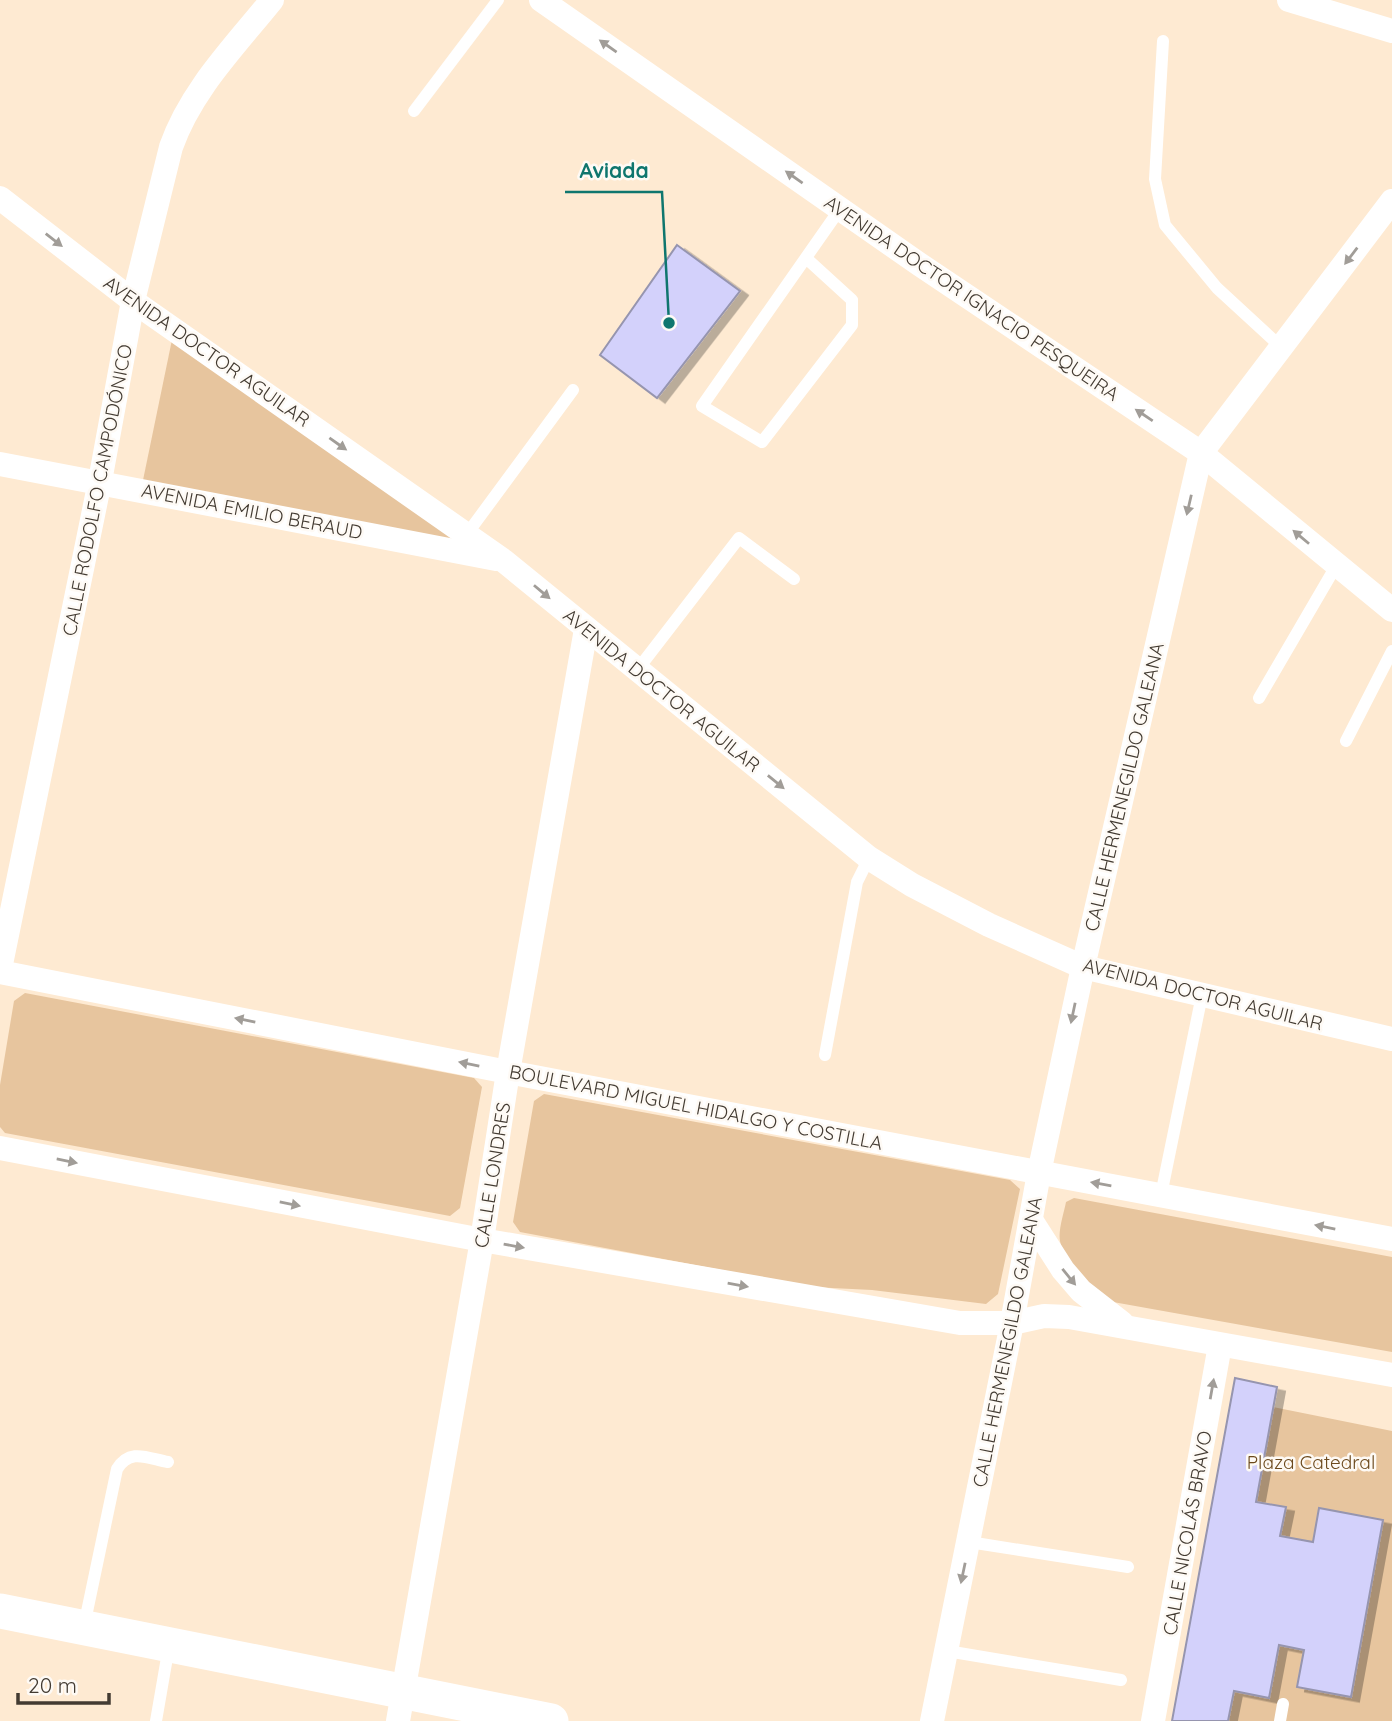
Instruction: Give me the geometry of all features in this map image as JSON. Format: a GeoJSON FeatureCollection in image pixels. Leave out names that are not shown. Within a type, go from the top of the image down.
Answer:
{"type":"FeatureCollection","features":[{"type":"Feature","properties":{"kind":"street","name":"CALLE RODOLFO CAMPODÓNICO"},"geometry":{"type":"LineString","coordinates":[[0,970],[100,481],[133,301],[171,147],[179,123],[193,98],[272,0]]}},
{"type":"Feature","properties":{"kind":"street","name":"AVENIDA DOCTOR IGNACIO PESQUEIRA"},"geometry":{"type":"LineString","coordinates":[[541,0],[840,209],[1200,453],[1392,610]]}},
{"type":"Feature","properties":{"kind":"street"},"geometry":{"type":"LineString","coordinates":[[1289,0],[1392,31]]}},
{"type":"Feature","properties":{"kind":"street","name":"AVENIDA DOCTOR AGUILAR"},"geometry":{"type":"LineString","coordinates":[[0,198],[133,301],[504,561],[869,858],[912,885],[989,926],[1083,967],[1392,1039]]}},
{"type":"Feature","properties":{"kind":"street","name":"CALLE HERMENEGILDO GALEANA"},"geometry":{"type":"LineString","coordinates":[[932,1721],[1013,1323],[1039,1173],[1200,453],[1392,201]]}},
{"type":"Feature","properties":{"kind":"street","name":"AVENIDA EMILIO BERAUD"},"geometry":{"type":"LineString","coordinates":[[0,464],[100,481],[504,561]]}},
{"type":"Feature","properties":{"kind":"street","name":"CALLE LONDRES"},"geometry":{"type":"LineString","coordinates":[[401,1706],[586,629]]}},
{"type":"Feature","properties":{"kind":"street","name":"BOULEVARD MIGUEL HIDALGO Y COSTILLA"},"geometry":{"type":"LineString","coordinates":[[0,970],[508,1072],[1392,1239]]}},
{"type":"Feature","properties":{"kind":"street"},"geometry":{"type":"LineString","coordinates":[[0,1148],[482,1240],[960,1323],[1013,1323],[1044,1316],[1069,1317],[1392,1375]]}},
{"type":"Feature","properties":{"kind":"street"},"geometry":{"type":"LineString","coordinates":[[1031,1220],[1063,1270],[1081,1291],[1127,1327]]}},
{"type":"Feature","properties":{"kind":"street","name":"CALLE NICOLÁS BRAVO"},"geometry":{"type":"LineString","coordinates":[[1153,1721],[1220,1345]]}},
{"type":"Feature","properties":{"kind":"street"},"geometry":{"type":"LineString","coordinates":[[0,1611],[84,1626],[169,1646],[401,1706],[551,1721]]}},
{"type":"Feature","properties":{"kind":"lane"},"geometry":{"type":"LineString","coordinates":[[414,111],[498,0]]}},
{"type":"Feature","properties":{"kind":"lane"},"geometry":{"type":"LineString","coordinates":[[1163,41],[1155,179],[1166,225],[1217,288],[1282,347]]}},
{"type":"Feature","properties":{"kind":"lane"},"geometry":{"type":"LineString","coordinates":[[806,258],[852,300],[852,325],[762,442],[702,406],[840,209]]}},
{"type":"Feature","properties":{"kind":"lane"},"geometry":{"type":"LineString","coordinates":[[467,534],[573,390]]}},
{"type":"Feature","properties":{"kind":"lane"},"geometry":{"type":"LineString","coordinates":[[638,669],[739,538],[794,579]]}},
{"type":"Feature","properties":{"kind":"lane"},"geometry":{"type":"LineString","coordinates":[[1259,698],[1336,566]]}},
{"type":"Feature","properties":{"kind":"lane"},"geometry":{"type":"LineString","coordinates":[[1346,741],[1392,651]]}},
{"type":"Feature","properties":{"kind":"lane"},"geometry":{"type":"LineString","coordinates":[[825,1055],[857,882],[869,858]]}},
{"type":"Feature","properties":{"kind":"lane"},"geometry":{"type":"LineString","coordinates":[[1161,1195],[1202,995]]}},
{"type":"Feature","properties":{"kind":"lane"},"geometry":{"type":"LineString","coordinates":[[84,1626],[117,1469],[123,1459],[135,1455],[168,1462]]}},
{"type":"Feature","properties":{"kind":"lane"},"geometry":{"type":"LineString","coordinates":[[969,1542],[1128,1567]]}},
{"type":"Feature","properties":{"kind":"lane"},"geometry":{"type":"LineString","coordinates":[[156,1721],[169,1646]]}},
{"type":"Feature","properties":{"kind":"lane"},"geometry":{"type":"LineString","coordinates":[[947,1651],[1121,1680]]}},
{"type":"Feature","properties":{"kind":"lane"},"geometry":{"type":"LineString","coordinates":[[1280,1721],[1283,1704]]}},
{"type":"Feature","properties":{"kind":"green space"},"geometry":{"type":"Polygon","coordinates":[[[174,330],[461,542],[142,485],[174,330]]]}},
{"type":"Feature","properties":{"kind":"green space"},"geometry":{"type":"Polygon","coordinates":[[[25,993],[474,1078],[482,1087],[460,1208],[450,1216],[5,1133],[0,1127],[0,1085],[14,1001],[25,993]]]}},
{"type":"Feature","properties":{"kind":"green space"},"geometry":{"type":"Polygon","coordinates":[[[544,1094],[1010,1180],[1020,1189],[998,1294],[986,1304],[872,1290],[812,1287],[520,1232],[513,1222],[534,1101],[544,1094]]]}},
{"type":"Feature","properties":{"kind":"green space"},"geometry":{"type":"Polygon","coordinates":[[[1074,1198],[1392,1257],[1392,1352],[1113,1302],[1081,1275],[1062,1249],[1060,1237],[1066,1202],[1074,1198]]]}},
{"type":"Feature","properties":{"kind":"green space","name":"Plaza Catedral"},"geometry":{"type":"Polygon","coordinates":[[[1273,1407],[1392,1431],[1392,1721],[1228,1721],[1234,1691],[1269,1697],[1279,1645],[1304,1650],[1297,1687],[1351,1697],[1383,1521],[1313,1542],[1280,1536],[1286,1507],[1256,1502],[1273,1407]]]}},
{"type":"Feature","properties":{"kind":"building"},"geometry":{"type":"Polygon","coordinates":[[[677,245],[740,291],[657,398],[600,355],[677,245]]]}},
{"type":"Feature","properties":{"kind":"building"},"geometry":{"type":"Polygon","coordinates":[[[1235,1378],[1277,1387],[1256,1502],[1286,1507],[1280,1536],[1313,1542],[1319,1508],[1383,1520],[1351,1697],[1297,1687],[1304,1650],[1279,1645],[1269,1698],[1234,1691],[1228,1721],[1172,1721],[1235,1378]]]}},
{"type":"Feature","properties":{"kind":"place","name":"Aviada"},"geometry":{"type":"Point","coordinates":[669,323]}}]}
